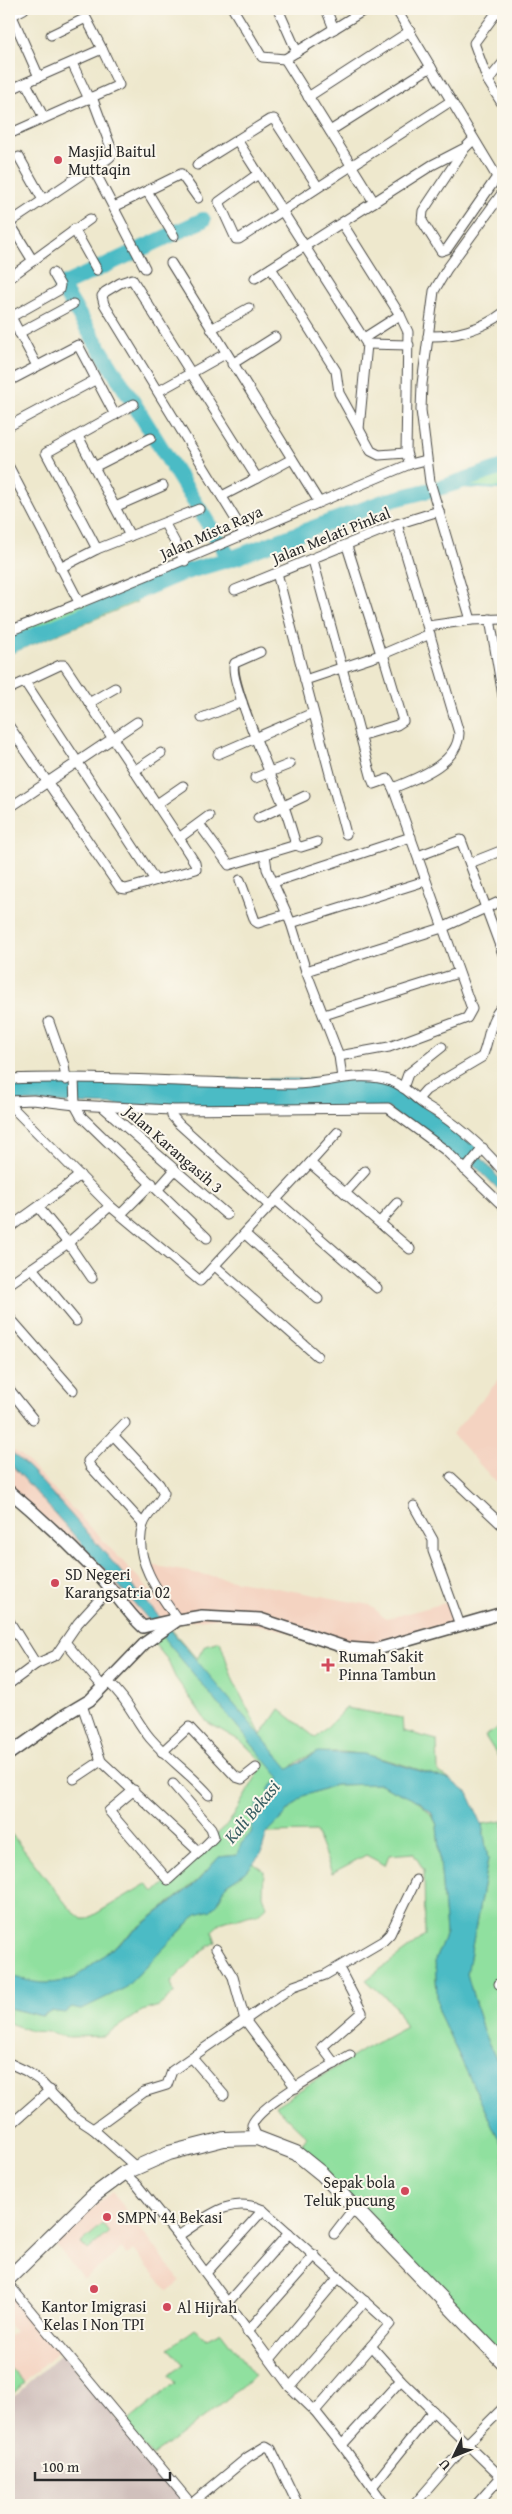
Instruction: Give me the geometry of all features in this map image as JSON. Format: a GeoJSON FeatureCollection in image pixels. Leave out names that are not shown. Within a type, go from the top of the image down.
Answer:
{"type":"FeatureCollection","features":[{"type":"Feature","properties":{"kind":"main road"},"geometry":{"type":"LineString","coordinates":[[9,2278],[93,2196],[130,2170],[190,2146],[224,2139],[257,2138],[296,2153],[322,2174],[503,2362]]}},
{"type":"Feature","properties":{"kind":"street"},"geometry":{"type":"LineString","coordinates":[[24,9],[10,17],[39,77]]}},
{"type":"Feature","properties":{"kind":"street"},"geometry":{"type":"LineString","coordinates":[[233,9],[262,57],[285,59],[366,9]]}},
{"type":"Feature","properties":{"kind":"street"},"geometry":{"type":"LineString","coordinates":[[278,9],[297,52]]}},
{"type":"Feature","properties":{"kind":"street"},"geometry":{"type":"LineString","coordinates":[[326,9],[334,29]]}},
{"type":"Feature","properties":{"kind":"street"},"geometry":{"type":"LineString","coordinates":[[396,9],[496,174],[496,181],[447,249],[441,251],[422,221],[422,211],[465,148]]}},
{"type":"Feature","properties":{"kind":"street"},"geometry":{"type":"LineString","coordinates":[[499,9],[474,43],[488,81],[503,105]]}},
{"type":"Feature","properties":{"kind":"street"},"geometry":{"type":"LineString","coordinates":[[9,134],[119,85],[86,18],[51,35]]}},
{"type":"Feature","properties":{"kind":"street"},"geometry":{"type":"LineString","coordinates":[[308,96],[410,31]]}},
{"type":"Feature","properties":{"kind":"street"},"geometry":{"type":"LineString","coordinates":[[9,90],[102,49]]}},
{"type":"Feature","properties":{"kind":"street"},"geometry":{"type":"LineString","coordinates":[[285,59],[374,202]]}},
{"type":"Feature","properties":{"kind":"street"},"geometry":{"type":"LineString","coordinates":[[33,261],[9,222],[85,172],[94,170],[95,166],[112,157],[113,153],[90,98],[72,63]]}},
{"type":"Feature","properties":{"kind":"street"},"geometry":{"type":"LineString","coordinates":[[488,81],[503,63]]}},
{"type":"Feature","properties":{"kind":"street"},"geometry":{"type":"LineString","coordinates":[[330,131],[431,67]]}},
{"type":"Feature","properties":{"kind":"street"},"geometry":{"type":"LineString","coordinates":[[26,83],[44,118]]}},
{"type":"Feature","properties":{"kind":"street"},"geometry":{"type":"LineString","coordinates":[[258,174],[220,202],[234,237],[239,239],[451,102]]}},
{"type":"Feature","properties":{"kind":"street"},"geometry":{"type":"LineString","coordinates":[[197,165],[274,119],[318,187]]}},
{"type":"Feature","properties":{"kind":"street"},"geometry":{"type":"LineString","coordinates":[[237,140],[366,341],[359,428]]}},
{"type":"Feature","properties":{"kind":"street"},"geometry":{"type":"LineString","coordinates":[[255,278],[432,166],[465,148],[474,140]]}},
{"type":"Feature","properties":{"kind":"street"},"geometry":{"type":"LineString","coordinates":[[19,157],[43,200]]}},
{"type":"Feature","properties":{"kind":"street"},"geometry":{"type":"LineString","coordinates":[[94,170],[145,268]]}},
{"type":"Feature","properties":{"kind":"street"},"geometry":{"type":"LineString","coordinates":[[114,207],[181,174],[198,198]]}},
{"type":"Feature","properties":{"kind":"street"},"geometry":{"type":"LineString","coordinates":[[147,191],[174,236]]}},
{"type":"Feature","properties":{"kind":"street"},"geometry":{"type":"LineString","coordinates":[[471,620],[430,482],[421,410],[434,290],[503,192]]}},
{"type":"Feature","properties":{"kind":"street"},"geometry":{"type":"LineString","coordinates":[[9,278],[90,219]]}},
{"type":"Feature","properties":{"kind":"street"},"geometry":{"type":"LineString","coordinates":[[342,223],[400,315],[408,332],[406,452],[410,464]]}},
{"type":"Feature","properties":{"kind":"street"},"geometry":{"type":"LineString","coordinates":[[74,230],[98,270]]}},
{"type":"Feature","properties":{"kind":"street"},"geometry":{"type":"LineString","coordinates":[[170,264],[319,502]]}},
{"type":"Feature","properties":{"kind":"street"},"geometry":{"type":"LineString","coordinates":[[271,268],[336,371],[339,393],[374,454],[406,452]]}},
{"type":"Feature","properties":{"kind":"street"},"geometry":{"type":"LineString","coordinates":[[37,366],[10,315],[59,290],[60,285],[54,273]]}},
{"type":"Feature","properties":{"kind":"street"},"geometry":{"type":"LineString","coordinates":[[244,533],[159,391],[104,304],[102,296],[106,292],[120,283],[132,279],[257,478]]}},
{"type":"Feature","properties":{"kind":"street"},"geometry":{"type":"LineString","coordinates":[[19,333],[73,304]]}},
{"type":"Feature","properties":{"kind":"street"},"geometry":{"type":"LineString","coordinates":[[211,330],[249,308]]}},
{"type":"Feature","properties":{"kind":"street"},"geometry":{"type":"LineString","coordinates":[[428,336],[447,336],[462,332],[503,313]]}},
{"type":"Feature","properties":{"kind":"street"},"geometry":{"type":"LineString","coordinates":[[366,341],[400,315]]}},
{"type":"Feature","properties":{"kind":"street"},"geometry":{"type":"LineString","coordinates":[[232,364],[275,337]]}},
{"type":"Feature","properties":{"kind":"street"},"geometry":{"type":"LineString","coordinates":[[366,341],[409,345]]}},
{"type":"Feature","properties":{"kind":"street"},"geometry":{"type":"LineString","coordinates":[[9,381],[78,345],[115,415]]}},
{"type":"Feature","properties":{"kind":"street"},"geometry":{"type":"LineString","coordinates":[[159,391],[225,354]]}},
{"type":"Feature","properties":{"kind":"street"},"geometry":{"type":"LineString","coordinates":[[9,426],[95,380]]}},
{"type":"Feature","properties":{"kind":"street"},"geometry":{"type":"LineString","coordinates":[[97,549],[46,453],[134,404]]}},
{"type":"Feature","properties":{"kind":"street"},"geometry":{"type":"LineString","coordinates":[[78,436],[130,536]]}},
{"type":"Feature","properties":{"kind":"street"},"geometry":{"type":"LineString","coordinates":[[94,467],[151,438]]}},
{"type":"Feature","properties":{"kind":"street"},"geometry":{"type":"LineString","coordinates":[[222,496],[292,459]]}},
{"type":"Feature","properties":{"kind":"street","name":"Jalan Mista Raya"},"geometry":{"type":"LineString","coordinates":[[9,631],[185,561],[244,533],[410,464],[426,460]]}},
{"type":"Feature","properties":{"kind":"street"},"geometry":{"type":"LineString","coordinates":[[9,467],[80,604]]}},
{"type":"Feature","properties":{"kind":"street"},"geometry":{"type":"LineString","coordinates":[[115,507],[163,486]]}},
{"type":"Feature","properties":{"kind":"street"},"geometry":{"type":"LineString","coordinates":[[60,568],[97,549],[165,524],[199,509]]}},
{"type":"Feature","properties":{"kind":"street","name":"Jalan Melati Pinkal"},"geometry":{"type":"LineString","coordinates":[[236,590],[397,524],[439,511]]}},
{"type":"Feature","properties":{"kind":"street"},"geometry":{"type":"LineString","coordinates":[[165,524],[185,561]]}},
{"type":"Feature","properties":{"kind":"street"},"geometry":{"type":"LineString","coordinates":[[393,788],[418,777],[450,756],[458,741],[459,733],[397,524]]}},
{"type":"Feature","properties":{"kind":"street"},"geometry":{"type":"LineString","coordinates":[[347,546],[403,721],[397,726],[360,736]]}},
{"type":"Feature","properties":{"kind":"street"},"geometry":{"type":"LineString","coordinates":[[313,560],[374,784],[388,779],[393,788],[472,1009],[467,1018],[389,1047],[339,1056]]}},
{"type":"Feature","properties":{"kind":"street"},"geometry":{"type":"LineString","coordinates":[[276,573],[346,834]]}},
{"type":"Feature","properties":{"kind":"street"},"geometry":{"type":"LineString","coordinates":[[490,619],[500,660],[503,696]]}},
{"type":"Feature","properties":{"kind":"street"},"geometry":{"type":"LineString","coordinates":[[304,680],[382,654],[429,630],[471,620],[503,619]]}},
{"type":"Feature","properties":{"kind":"street"},"geometry":{"type":"LineString","coordinates":[[260,652],[232,666],[242,702],[268,772],[283,805],[296,845]]}},
{"type":"Feature","properties":{"kind":"street"},"geometry":{"type":"LineString","coordinates":[[9,688],[63,664],[157,804],[195,863],[196,869],[126,889],[120,888],[46,783],[9,726]]}},
{"type":"Feature","properties":{"kind":"street"},"geometry":{"type":"LineString","coordinates":[[25,682],[155,880]]}},
{"type":"Feature","properties":{"kind":"street"},"geometry":{"type":"LineString","coordinates":[[89,703],[115,688]]}},
{"type":"Feature","properties":{"kind":"street"},"geometry":{"type":"LineString","coordinates":[[202,718],[242,702]]}},
{"type":"Feature","properties":{"kind":"street"},"geometry":{"type":"LineString","coordinates":[[218,754],[313,713]]}},
{"type":"Feature","properties":{"kind":"street"},"geometry":{"type":"LineString","coordinates":[[9,806],[137,722]]}},
{"type":"Feature","properties":{"kind":"street"},"geometry":{"type":"LineString","coordinates":[[134,771],[161,753]]}},
{"type":"Feature","properties":{"kind":"street"},"geometry":{"type":"LineString","coordinates":[[255,778],[290,764]]}},
{"type":"Feature","properties":{"kind":"street"},"geometry":{"type":"LineString","coordinates":[[157,804],[183,786]]}},
{"type":"Feature","properties":{"kind":"street"},"geometry":{"type":"LineString","coordinates":[[258,818],[305,796]]}},
{"type":"Feature","properties":{"kind":"street"},"geometry":{"type":"LineString","coordinates":[[179,838],[209,816]]}},
{"type":"Feature","properties":{"kind":"street"},"geometry":{"type":"LineString","coordinates":[[199,824],[229,865],[296,845],[301,847],[317,842]]}},
{"type":"Feature","properties":{"kind":"street"},"geometry":{"type":"LineString","coordinates":[[274,882],[411,837]]}},
{"type":"Feature","properties":{"kind":"street"},"geometry":{"type":"LineString","coordinates":[[418,856],[461,840],[503,954]]}},
{"type":"Feature","properties":{"kind":"street"},"geometry":{"type":"LineString","coordinates":[[470,863],[503,850]]}},
{"type":"Feature","properties":{"kind":"street"},"geometry":{"type":"LineString","coordinates":[[265,855],[267,869],[291,923],[306,971],[339,1056],[342,1078]]}},
{"type":"Feature","properties":{"kind":"street"},"geometry":{"type":"LineString","coordinates":[[240,880],[255,921],[258,923],[286,914]]}},
{"type":"Feature","properties":{"kind":"street"},"geometry":{"type":"LineString","coordinates":[[291,923],[425,881]]}},
{"type":"Feature","properties":{"kind":"street"},"geometry":{"type":"LineString","coordinates":[[306,971],[442,928],[503,900]]}},
{"type":"Feature","properties":{"kind":"street"},"geometry":{"type":"LineString","coordinates":[[324,1015],[458,973]]}},
{"type":"Feature","properties":{"kind":"street"},"geometry":{"type":"LineString","coordinates":[[418,1099],[426,1090],[482,1058],[494,1014],[503,1006]]}},
{"type":"Feature","properties":{"kind":"street"},"geometry":{"type":"LineString","coordinates":[[49,1022],[70,1080],[75,1105],[81,1116],[207,1238]]}},
{"type":"Feature","properties":{"kind":"street"},"geometry":{"type":"LineString","coordinates":[[403,1088],[408,1074],[442,1048]]}},
{"type":"Feature","properties":{"kind":"street"},"geometry":{"type":"LineString","coordinates":[[9,1079],[306,1084],[368,1076],[394,1082],[403,1088],[483,1148],[503,1171]]}},
{"type":"Feature","properties":{"kind":"street"},"geometry":{"type":"LineString","coordinates":[[9,1103],[33,1100],[75,1105],[171,1110],[388,1108],[445,1150],[503,1206]]}},
{"type":"Feature","properties":{"kind":"street"},"geometry":{"type":"LineString","coordinates":[[9,1103],[110,1206],[195,1280],[200,1281],[338,1132]]}},
{"type":"Feature","properties":{"kind":"street","name":"Jalan Karangasih 3"},"geometry":{"type":"LineString","coordinates":[[102,1106],[174,1171],[227,1215]]}},
{"type":"Feature","properties":{"kind":"street"},"geometry":{"type":"LineString","coordinates":[[171,1110],[174,1120],[377,1288]]}},
{"type":"Feature","properties":{"kind":"street"},"geometry":{"type":"LineString","coordinates":[[465,1170],[483,1148]]}},
{"type":"Feature","properties":{"kind":"street"},"geometry":{"type":"LineString","coordinates":[[310,1163],[410,1249]]}},
{"type":"Feature","properties":{"kind":"street"},"geometry":{"type":"LineString","coordinates":[[121,1214],[174,1171]]}},
{"type":"Feature","properties":{"kind":"street"},"geometry":{"type":"LineString","coordinates":[[345,1193],[365,1171]]}},
{"type":"Feature","properties":{"kind":"street"},"geometry":{"type":"LineString","coordinates":[[9,1228],[30,1211],[40,1208],[80,1175]]}},
{"type":"Feature","properties":{"kind":"street"},"geometry":{"type":"LineString","coordinates":[[380,1222],[397,1202]]}},
{"type":"Feature","properties":{"kind":"street"},"geometry":{"type":"LineString","coordinates":[[9,1284],[68,1243],[110,1206]]}},
{"type":"Feature","properties":{"kind":"street"},"geometry":{"type":"LineString","coordinates":[[40,1208],[68,1243],[92,1278]]}},
{"type":"Feature","properties":{"kind":"street"},"geometry":{"type":"LineString","coordinates":[[245,1234],[318,1298]]}},
{"type":"Feature","properties":{"kind":"street"},"geometry":{"type":"LineString","coordinates":[[215,1266],[317,1356]]}},
{"type":"Feature","properties":{"kind":"street"},"geometry":{"type":"LineString","coordinates":[[32,1268],[76,1321]]}},
{"type":"Feature","properties":{"kind":"street"},"geometry":{"type":"LineString","coordinates":[[9,1317],[73,1390]]}},
{"type":"Feature","properties":{"kind":"street"},"geometry":{"type":"LineString","coordinates":[[9,1389],[33,1420]]}},
{"type":"Feature","properties":{"kind":"street"},"geometry":{"type":"LineString","coordinates":[[125,1423],[88,1462],[143,1524]]}},
{"type":"Feature","properties":{"kind":"street"},"geometry":{"type":"LineString","coordinates":[[113,1435],[159,1484],[164,1493],[143,1524],[142,1545],[145,1564],[161,1597],[178,1620]]}},
{"type":"Feature","properties":{"kind":"street"},"geometry":{"type":"LineString","coordinates":[[451,1477],[503,1526]]}},
{"type":"Feature","properties":{"kind":"street"},"geometry":{"type":"LineString","coordinates":[[9,1491],[46,1522],[110,1588],[131,1616],[143,1627],[202,1616],[260,1619],[347,1648],[362,1651],[396,1644],[503,1613]]}},
{"type":"Feature","properties":{"kind":"street"},"geometry":{"type":"LineString","coordinates":[[414,1506],[433,1540],[433,1551],[460,1625]]}},
{"type":"Feature","properties":{"kind":"street"},"geometry":{"type":"LineString","coordinates":[[9,1684],[36,1664],[56,1655],[78,1624],[110,1588]]}},
{"type":"Feature","properties":{"kind":"street"},"geometry":{"type":"LineString","coordinates":[[110,1588],[146,1642]]}},
{"type":"Feature","properties":{"kind":"street"},"geometry":{"type":"LineString","coordinates":[[9,1754],[82,1705],[106,1685],[146,1642],[178,1620]]}},
{"type":"Feature","properties":{"kind":"street"},"geometry":{"type":"LineString","coordinates":[[9,1622],[36,1664]]}},
{"type":"Feature","properties":{"kind":"street"},"geometry":{"type":"LineString","coordinates":[[65,1642],[106,1685],[119,1691],[148,1736],[162,1752],[195,1778],[210,1795]]}},
{"type":"Feature","properties":{"kind":"street"},"geometry":{"type":"LineString","coordinates":[[82,1705],[102,1761],[199,1852]]}},
{"type":"Feature","properties":{"kind":"street"},"geometry":{"type":"LineString","coordinates":[[162,1752],[189,1727],[236,1777],[242,1779],[256,1768]]}},
{"type":"Feature","properties":{"kind":"street"},"geometry":{"type":"LineString","coordinates":[[74,1778],[102,1761]]}},
{"type":"Feature","properties":{"kind":"street"},"geometry":{"type":"LineString","coordinates":[[134,1790],[109,1810],[168,1880],[214,1837],[211,1828],[173,1784]]}},
{"type":"Feature","properties":{"kind":"street"},"geometry":{"type":"LineString","coordinates":[[93,2129],[144,2092],[167,2085],[170,2073],[294,1986],[339,1968],[388,1936],[416,1880]]}},
{"type":"Feature","properties":{"kind":"street"},"geometry":{"type":"LineString","coordinates":[[216,1949],[233,1978],[245,2020],[282,2066],[296,2088]]}},
{"type":"Feature","properties":{"kind":"street"},"geometry":{"type":"LineString","coordinates":[[335,2064],[322,2046],[362,2012],[339,1968]]}},
{"type":"Feature","properties":{"kind":"street"},"geometry":{"type":"LineString","coordinates":[[257,2138],[253,2122],[272,2103],[350,2055]]}},
{"type":"Feature","properties":{"kind":"street"},"geometry":{"type":"LineString","coordinates":[[192,2058],[224,2095]]}},
{"type":"Feature","properties":{"kind":"street"},"geometry":{"type":"LineString","coordinates":[[9,2063],[26,2071],[50,2090],[73,2116],[93,2129],[130,2170],[137,2185],[228,2302],[247,2332],[271,2358],[290,2387],[315,2411],[385,2505]]}},
{"type":"Feature","properties":{"kind":"street"},"geometry":{"type":"LineString","coordinates":[[9,2126],[50,2090]]}},
{"type":"Feature","properties":{"kind":"street"},"geometry":{"type":"LineString","coordinates":[[178,2236],[222,2208],[239,2204],[251,2204],[263,2210],[390,2324],[315,2411]]}},
{"type":"Feature","properties":{"kind":"street"},"geometry":{"type":"LineString","coordinates":[[334,2234],[354,2208]]}},
{"type":"Feature","properties":{"kind":"street"},"geometry":{"type":"LineString","coordinates":[[206,2273],[263,2210]]}},
{"type":"Feature","properties":{"kind":"street"},"geometry":{"type":"LineString","coordinates":[[228,2302],[289,2233]]}},
{"type":"Feature","properties":{"kind":"street"},"geometry":{"type":"LineString","coordinates":[[247,2332],[315,2255]]}},
{"type":"Feature","properties":{"kind":"street"},"geometry":{"type":"LineString","coordinates":[[271,2358],[339,2277]]}},
{"type":"Feature","properties":{"kind":"street"},"geometry":{"type":"LineString","coordinates":[[9,2285],[191,2505],[248,2457],[266,2446],[271,2449],[298,2505]]}},
{"type":"Feature","properties":{"kind":"street"},"geometry":{"type":"LineString","coordinates":[[290,2387],[365,2301]]}},
{"type":"Feature","properties":{"kind":"street"},"geometry":{"type":"LineString","coordinates":[[371,2346],[401,2380],[502,2478],[476,2505]]}},
{"type":"Feature","properties":{"kind":"street"},"geometry":{"type":"LineString","coordinates":[[342,2445],[401,2380]]}},
{"type":"Feature","properties":{"kind":"street"},"geometry":{"type":"LineString","coordinates":[[414,2505],[467,2444],[503,2408]]}},
{"type":"Feature","properties":{"kind":"street"},"geometry":{"type":"LineString","coordinates":[[372,2487],[433,2411]]}},
{"type":"Feature","properties":{"kind":"shaded area"},"geometry":{"type":"Polygon","coordinates":[[[503,1375],[503,1490],[452,1434],[503,1375]]]}},
{"type":"Feature","properties":{"kind":"shaded area"},"geometry":{"type":"Polygon","coordinates":[[[9,1448],[21,1455],[174,1615],[145,1564],[370,1605],[386,1619],[452,1601],[460,1625],[374,1650],[221,1617],[143,1627],[117,1597],[9,1491],[9,1448]]]}},
{"type":"Feature","properties":{"kind":"shaded area","name":"SMPN 44 Bekasi"},"geometry":{"type":"Polygon","coordinates":[[[112,2191],[180,2281],[167,2291],[134,2250],[127,2255],[122,2249],[84,2279],[54,2243],[112,2191]]]}},
{"type":"Feature","properties":{"kind":"shaded area"},"geometry":{"type":"Polygon","coordinates":[[[16,2293],[62,2348],[24,2383],[9,2367],[9,2337],[15,2331],[9,2326],[9,2300],[16,2293]]]}},
{"type":"Feature","properties":{"kind":"shaded area"},"geometry":{"type":"Polygon","coordinates":[[[62,2353],[187,2503],[184,2505],[9,2505],[9,2401],[62,2353]]]}},
{"type":"Feature","properties":{"kind":"green space"},"geometry":{"type":"Polygon","coordinates":[[[503,467],[503,489],[450,487],[437,495],[431,483],[449,484],[503,467]]]}},
{"type":"Feature","properties":{"kind":"green space"},"geometry":{"type":"Polygon","coordinates":[[[127,585],[137,602],[9,654],[9,631],[127,585]]]}},
{"type":"Feature","properties":{"kind":"green space"},"geometry":{"type":"Polygon","coordinates":[[[171,1629],[197,1659],[205,1645],[220,1641],[233,1680],[261,1735],[279,1709],[316,1738],[346,1708],[402,1718],[403,1731],[437,1740],[438,1771],[450,1780],[371,1756],[329,1752],[311,1756],[295,1764],[270,1797],[257,1805],[251,1833],[241,1844],[237,1855],[219,1857],[197,1881],[75,1978],[42,1983],[27,1981],[9,1975],[9,1831],[70,1909],[82,1919],[87,1919],[146,1884],[155,1893],[229,1823],[264,1763],[242,1742],[207,1722],[175,1677],[167,1659],[152,1641],[171,1629]]]}},
{"type":"Feature","properties":{"kind":"green space"},"geometry":{"type":"Polygon","coordinates":[[[503,1725],[503,1762],[502,1763],[485,1736],[503,1725]]]}},
{"type":"Feature","properties":{"kind":"green space"},"geometry":{"type":"Polygon","coordinates":[[[380,1784],[420,1804],[432,1816],[437,1825],[446,1933],[435,1960],[438,2011],[503,2148],[503,2353],[297,2151],[307,2137],[275,2106],[363,2050],[406,2027],[395,2006],[366,1980],[425,1936],[424,1870],[413,1853],[389,1855],[385,1865],[366,1855],[332,1873],[316,1832],[267,1833],[303,1796],[335,1785],[380,1784]]]}},
{"type":"Feature","properties":{"kind":"green space"},"geometry":{"type":"Polygon","coordinates":[[[503,1821],[503,1980],[500,1984],[503,1990],[503,2073],[483,2032],[467,1974],[488,1859],[482,1824],[503,1821]]]}},
{"type":"Feature","properties":{"kind":"green space"},"geometry":{"type":"Polygon","coordinates":[[[253,1863],[264,1871],[263,1895],[267,1906],[257,1915],[226,1921],[215,1928],[212,1931],[216,1942],[202,1951],[171,1982],[174,1993],[159,2006],[142,2011],[104,2036],[67,2037],[49,2032],[31,2031],[9,2023],[9,2008],[42,2016],[50,2011],[72,2008],[125,1988],[197,1914],[218,1903],[226,1885],[246,1872],[253,1863]]]}},
{"type":"Feature","properties":{"kind":"green space"},"geometry":{"type":"Polygon","coordinates":[[[103,2224],[109,2232],[88,2250],[81,2243],[103,2224]]]}},
{"type":"Feature","properties":{"kind":"green space"},"geometry":{"type":"Polygon","coordinates":[[[195,2328],[207,2339],[221,2332],[255,2376],[152,2456],[125,2424],[175,2383],[169,2375],[183,2364],[169,2348],[195,2328]]]}},
{"type":"Feature","properties":{"kind":"green space"},"geometry":{"type":"Polygon","coordinates":[[[9,2367],[24,2383],[9,2397],[9,2367]]]}},
{"type":"Feature","properties":{"kind":"water"},"geometry":{"type":"Polygon","coordinates":[[[9,1079],[385,1079],[483,1148],[465,1170],[388,1108],[254,1110],[9,1101],[9,1079]]]}},
{"type":"Feature","properties":{"kind":"water"},"geometry":{"type":"Polygon","coordinates":[[[480,1156],[503,1183],[503,1194],[473,1164],[480,1156]]]}},
{"type":"Feature","properties":{"kind":"water"},"geometry":{"type":"Polygon","coordinates":[[[9,1450],[30,1469],[93,1539],[289,1769],[318,1752],[364,1754],[450,1780],[468,1793],[482,1824],[488,1859],[467,1974],[483,2032],[503,2073],[503,2148],[438,2011],[435,1960],[446,1933],[437,1825],[431,1812],[421,1803],[380,1784],[335,1785],[303,1796],[267,1833],[261,1854],[246,1872],[226,1885],[218,1903],[211,1910],[197,1914],[125,1988],[80,2010],[72,2008],[65,2013],[50,2011],[42,2016],[9,2008],[9,1975],[42,1983],[75,1978],[197,1882],[219,1857],[237,1855],[241,1844],[251,1833],[257,1804],[269,1800],[269,1788],[280,1778],[142,1612],[9,1462],[9,1450]]]}},
{"type":"Feature","properties":{"kind":"waterway"},"geometry":{"type":"LineString","coordinates":[[203,220],[61,286],[230,559],[383,502],[446,486],[503,467]]}},
{"type":"Feature","properties":{"kind":"waterway"},"geometry":{"type":"LineString","coordinates":[[503,467],[446,486],[503,489]]}},
{"type":"Feature","properties":{"kind":"waterway"},"geometry":{"type":"LineString","coordinates":[[9,646],[182,573],[240,556]]}},
{"type":"Feature","properties":{"kind":"place","name":"Masjid Baitul Muttaqin"},"geometry":{"type":"Point","coordinates":[58,160]}},
{"type":"Feature","properties":{"kind":"place","name":"SD Negeri Karangsatria 02"},"geometry":{"type":"Point","coordinates":[55,1583]}},
{"type":"Feature","properties":{"kind":"place","name":"Rumah Sakit Pinna Tambun"},"geometry":{"type":"Point","coordinates":[328,1665]}},
{"type":"Feature","properties":{"kind":"place","name":"Sepak bola Teluk pucung"},"geometry":{"type":"Point","coordinates":[405,2191]}},
{"type":"Feature","properties":{"kind":"place","name":"SMPN 44 Bekasi"},"geometry":{"type":"Point","coordinates":[107,2217]}},
{"type":"Feature","properties":{"kind":"place","name":"Kantor Imigrasi Kelas I Non TPI"},"geometry":{"type":"Point","coordinates":[94,2289]}},
{"type":"Feature","properties":{"kind":"place","name":"Al Hijrah"},"geometry":{"type":"Point","coordinates":[167,2307]}},
{"type":"Feature","properties":{"kind":"water label","name":"Kali Bekasi"},"geometry":{"type":"Point","coordinates":[252,1812]}}]}
